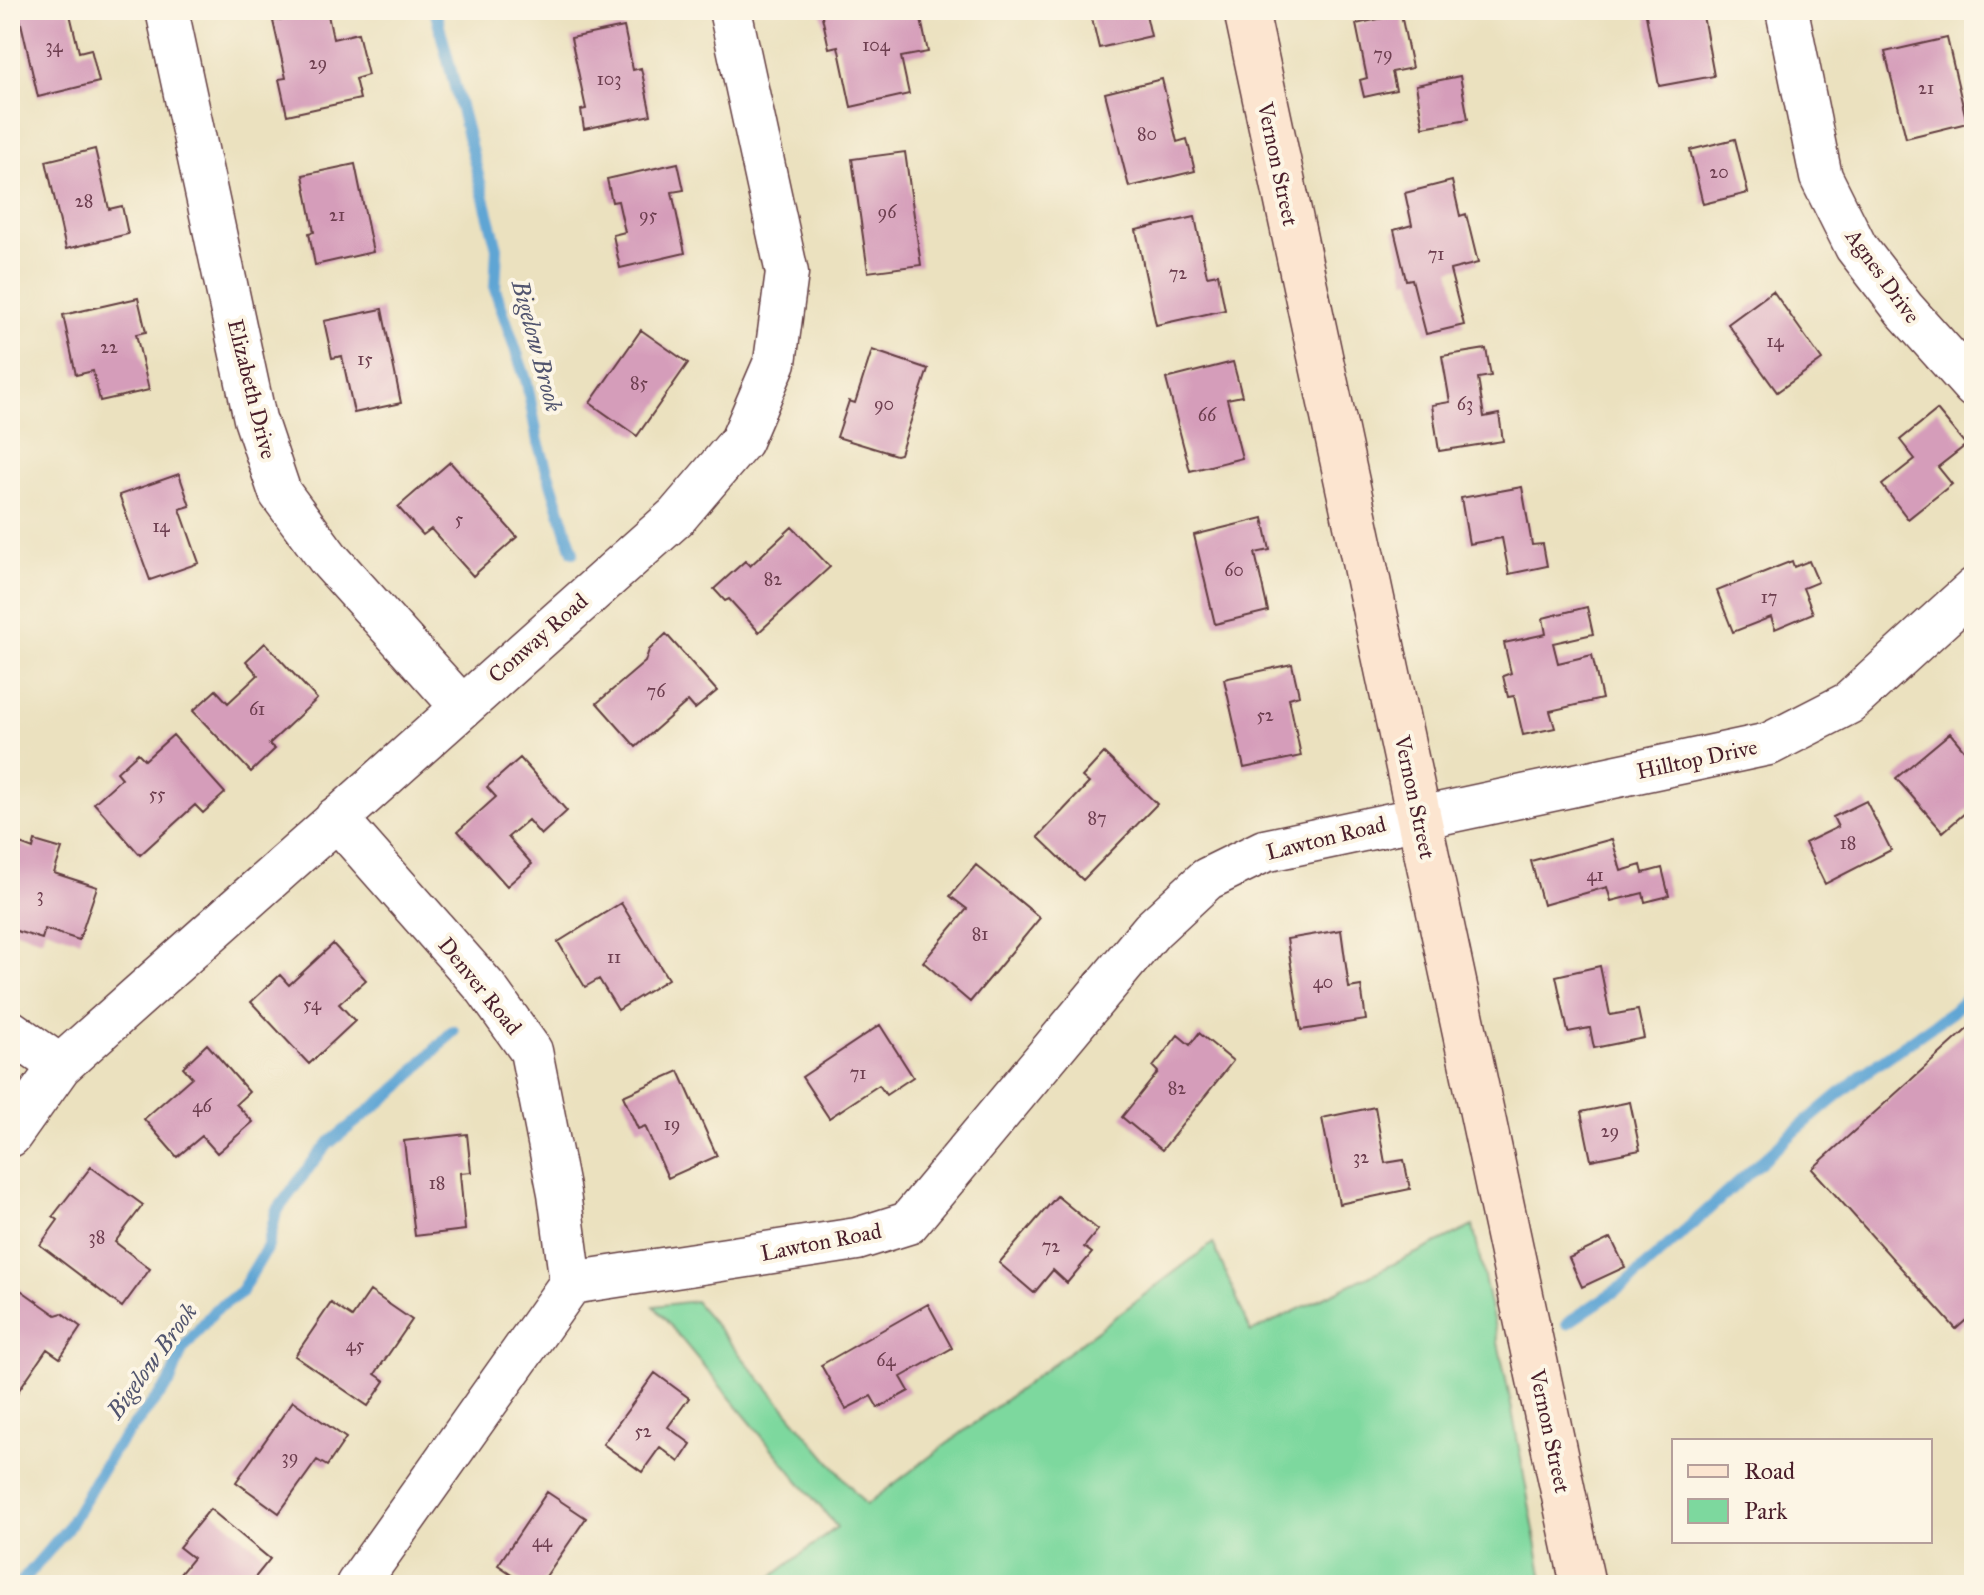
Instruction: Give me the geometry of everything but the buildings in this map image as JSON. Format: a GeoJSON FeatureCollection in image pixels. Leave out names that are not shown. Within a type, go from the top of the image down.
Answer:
{"type":"FeatureCollection","features":[{"type":"Feature","properties":{"kind":"street","name":"Elizabeth Drive"},"geometry":{"type":"LineString","coordinates":[[167,10],[255,419],[280,493],[328,558],[461,706]]}},
{"type":"Feature","properties":{"kind":"street","name":"Conway Road"},"geometry":{"type":"LineString","coordinates":[[10,1136],[60,1066],[677,516],[741,441],[775,362],[787,273],[730,10]]}},
{"type":"Feature","properties":{"kind":"street","name":"Vernon Street"},"geometry":{"type":"LineString","coordinates":[[1246,10],[1583,1585]]}},
{"type":"Feature","properties":{"kind":"street","name":"Agnes Drive"},"geometry":{"type":"LineString","coordinates":[[1787,10],[1821,177],[1856,247],[1904,309],[1974,387]]}},
{"type":"Feature","properties":{"kind":"street","name":"Hilltop Drive"},"geometry":{"type":"LineString","coordinates":[[1419,816],[1769,744],[1849,703],[1974,589]]}},
{"type":"Feature","properties":{"kind":"street","name":"Lawton Road"},"geometry":{"type":"LineString","coordinates":[[571,1283],[857,1239],[908,1223],[1152,930],[1207,879],[1264,851],[1419,816]]}},
{"type":"Feature","properties":{"kind":"street","name":"Denver Road"},"geometry":{"type":"LineString","coordinates":[[336,818],[486,988],[531,1051],[559,1193],[571,1283]]}},
{"type":"Feature","properties":{"kind":"street"},"geometry":{"type":"LineString","coordinates":[[10,1031],[60,1066]]}},
{"type":"Feature","properties":{"kind":"street"},"geometry":{"type":"LineString","coordinates":[[357,1585],[571,1283]]}},
{"type":"Feature","properties":{"kind":"green space"},"geometry":{"type":"Polygon","coordinates":[[[1473,1226],[1509,1394],[1544,1585],[761,1585],[837,1527],[654,1306],[695,1301],[866,1505],[1213,1243],[1251,1332],[1473,1226]]]}},
{"type":"Feature","properties":{"kind":"waterway","name":"Bigelow Brook"},"geometry":{"type":"LineString","coordinates":[[435,10],[497,248],[495,289],[527,383],[538,442],[573,552]]}},
{"type":"Feature","properties":{"kind":"waterway"},"geometry":{"type":"LineString","coordinates":[[1567,1323],[1627,1283],[1794,1132],[1863,1074],[1952,1012],[1974,991]]}},
{"type":"Feature","properties":{"kind":"waterway","name":"Bigelow Brook"},"geometry":{"type":"LineString","coordinates":[[19,1585],[67,1529],[112,1452],[170,1382],[182,1350],[215,1310],[240,1293],[268,1246],[276,1212],[313,1162],[329,1143],[399,1087],[453,1031]]}}]}
